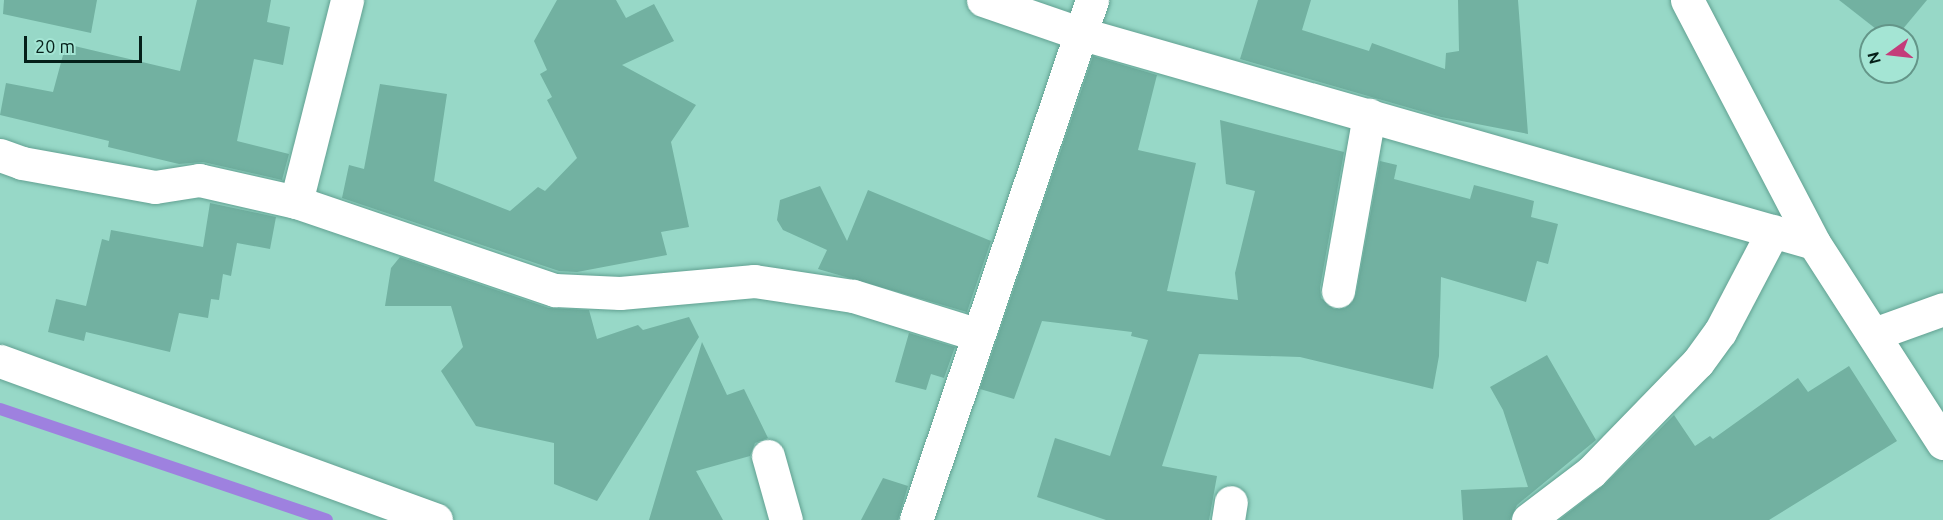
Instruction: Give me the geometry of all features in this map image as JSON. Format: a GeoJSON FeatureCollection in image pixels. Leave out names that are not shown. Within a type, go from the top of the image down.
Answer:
{"type":"FeatureCollection","features":[{"type":"Feature","properties":{"kind":"street"},"geometry":{"type":"LineString","coordinates":[[296,202],[347,0]]}},
{"type":"Feature","properties":{"kind":"street"},"geometry":{"type":"LineString","coordinates":[[983,0],[1079,33],[1814,243]]}},
{"type":"Feature","properties":{"kind":"street"},"geometry":{"type":"LineString","coordinates":[[916,520],[1092,0]]}},
{"type":"Feature","properties":{"kind":"street"},"geometry":{"type":"LineString","coordinates":[[1687,0],[1814,243],[1943,443]]}},
{"type":"Feature","properties":{"kind":"street"},"geometry":{"type":"LineString","coordinates":[[1338,291],[1369,115]]}},
{"type":"Feature","properties":{"kind":"street"},"geometry":{"type":"LineString","coordinates":[[0,155],[22,163],[155,188],[199,180],[296,202],[555,290],[620,293],[754,281],[853,296],[978,334]]}},
{"type":"Feature","properties":{"kind":"street"},"geometry":{"type":"LineString","coordinates":[[1528,520],[1591,472],[1698,362],[1720,332],[1773,231]]}},
{"type":"Feature","properties":{"kind":"street"},"geometry":{"type":"LineString","coordinates":[[1874,334],[1943,309]]}},
{"type":"Feature","properties":{"kind":"street"},"geometry":{"type":"LineString","coordinates":[[0,361],[436,520]]}},
{"type":"Feature","properties":{"kind":"street"},"geometry":{"type":"LineString","coordinates":[[768,456],[786,520]]}},
{"type":"Feature","properties":{"kind":"building"},"geometry":{"type":"Polygon","coordinates":[[[4,0],[97,0],[91,33],[3,14],[4,0]]]}},
{"type":"Feature","properties":{"kind":"building"},"geometry":{"type":"Polygon","coordinates":[[[197,0],[271,0],[267,22],[290,27],[283,65],[254,59],[237,141],[289,154],[282,180],[203,162],[179,164],[108,147],[109,141],[0,115],[6,83],[53,92],[66,44],[180,71],[197,0]]]}},
{"type":"Feature","properties":{"kind":"building"},"geometry":{"type":"Polygon","coordinates":[[[557,0],[616,0],[626,18],[654,4],[674,41],[622,65],[696,105],[671,142],[689,227],[661,232],[667,255],[577,272],[559,271],[342,198],[349,165],[364,169],[380,84],[447,94],[434,181],[510,211],[538,187],[545,191],[577,158],[547,100],[552,97],[540,74],[547,70],[534,41],[557,0]]]}},
{"type":"Feature","properties":{"kind":"building"},"geometry":{"type":"Polygon","coordinates":[[[1258,0],[1311,0],[1302,30],[1369,51],[1372,43],[1445,69],[1446,53],[1459,51],[1458,0],[1518,0],[1528,134],[1441,117],[1240,59],[1258,0]]]}},
{"type":"Feature","properties":{"kind":"building"},"geometry":{"type":"Polygon","coordinates":[[[1839,0],[1927,0],[1907,24],[1870,24],[1839,0]]]}},
{"type":"Feature","properties":{"kind":"building"},"geometry":{"type":"Polygon","coordinates":[[[1093,56],[1157,75],[1138,150],[1196,163],[1167,291],[1238,300],[1235,273],[1255,191],[1226,184],[1220,120],[1344,152],[1320,288],[1321,298],[1334,309],[1345,308],[1356,294],[1380,161],[1397,165],[1394,179],[1470,199],[1474,185],[1534,201],[1531,217],[1558,224],[1548,264],[1537,261],[1526,302],[1441,277],[1439,356],[1433,389],[1300,357],[1199,354],[1162,466],[1217,476],[1209,520],[1106,520],[1037,497],[1055,438],[1110,456],[1148,340],[1131,336],[1132,332],[1042,321],[1014,399],[980,389],[1093,56]]]}},
{"type":"Feature","properties":{"kind":"building"},"geometry":{"type":"Polygon","coordinates":[[[820,186],[847,241],[868,190],[991,241],[967,312],[818,269],[827,250],[783,230],[777,220],[780,200],[820,186]]]}},
{"type":"Feature","properties":{"kind":"building"},"geometry":{"type":"Polygon","coordinates":[[[210,203],[276,217],[270,249],[237,243],[231,276],[223,274],[219,300],[211,299],[208,318],[179,313],[170,352],[86,332],[84,341],[48,332],[56,299],[86,306],[102,239],[109,241],[111,230],[203,247],[210,203]]]}},
{"type":"Feature","properties":{"kind":"building"},"geometry":{"type":"Polygon","coordinates":[[[400,257],[549,308],[589,310],[597,339],[638,325],[643,330],[689,317],[699,337],[597,501],[554,484],[554,443],[476,426],[441,371],[463,347],[451,306],[385,306],[391,268],[400,257]]]}},
{"type":"Feature","properties":{"kind":"building"},"geometry":{"type":"Polygon","coordinates":[[[909,333],[955,347],[944,378],[931,374],[926,390],[895,382],[909,333]]]}},
{"type":"Feature","properties":{"kind":"building"},"geometry":{"type":"Polygon","coordinates":[[[702,342],[727,395],[744,389],[768,438],[755,443],[750,456],[696,471],[723,520],[649,520],[702,342]]]}},
{"type":"Feature","properties":{"kind":"building"},"geometry":{"type":"Polygon","coordinates":[[[1547,355],[1596,440],[1517,505],[1510,520],[1463,520],[1461,490],[1528,487],[1503,410],[1490,387],[1547,355]]]}},
{"type":"Feature","properties":{"kind":"building"},"geometry":{"type":"Polygon","coordinates":[[[1849,366],[1897,441],[1769,520],[1559,520],[1604,485],[1674,415],[1695,446],[1710,436],[1713,439],[1798,378],[1808,392],[1849,366]]]}},
{"type":"Feature","properties":{"kind":"building"},"geometry":{"type":"Polygon","coordinates":[[[883,478],[908,486],[898,520],[861,520],[883,478]]]}},
{"type":"Feature","properties":{"kind":"waterway"},"geometry":{"type":"LineString","coordinates":[[0,409],[327,520]]}}]}
